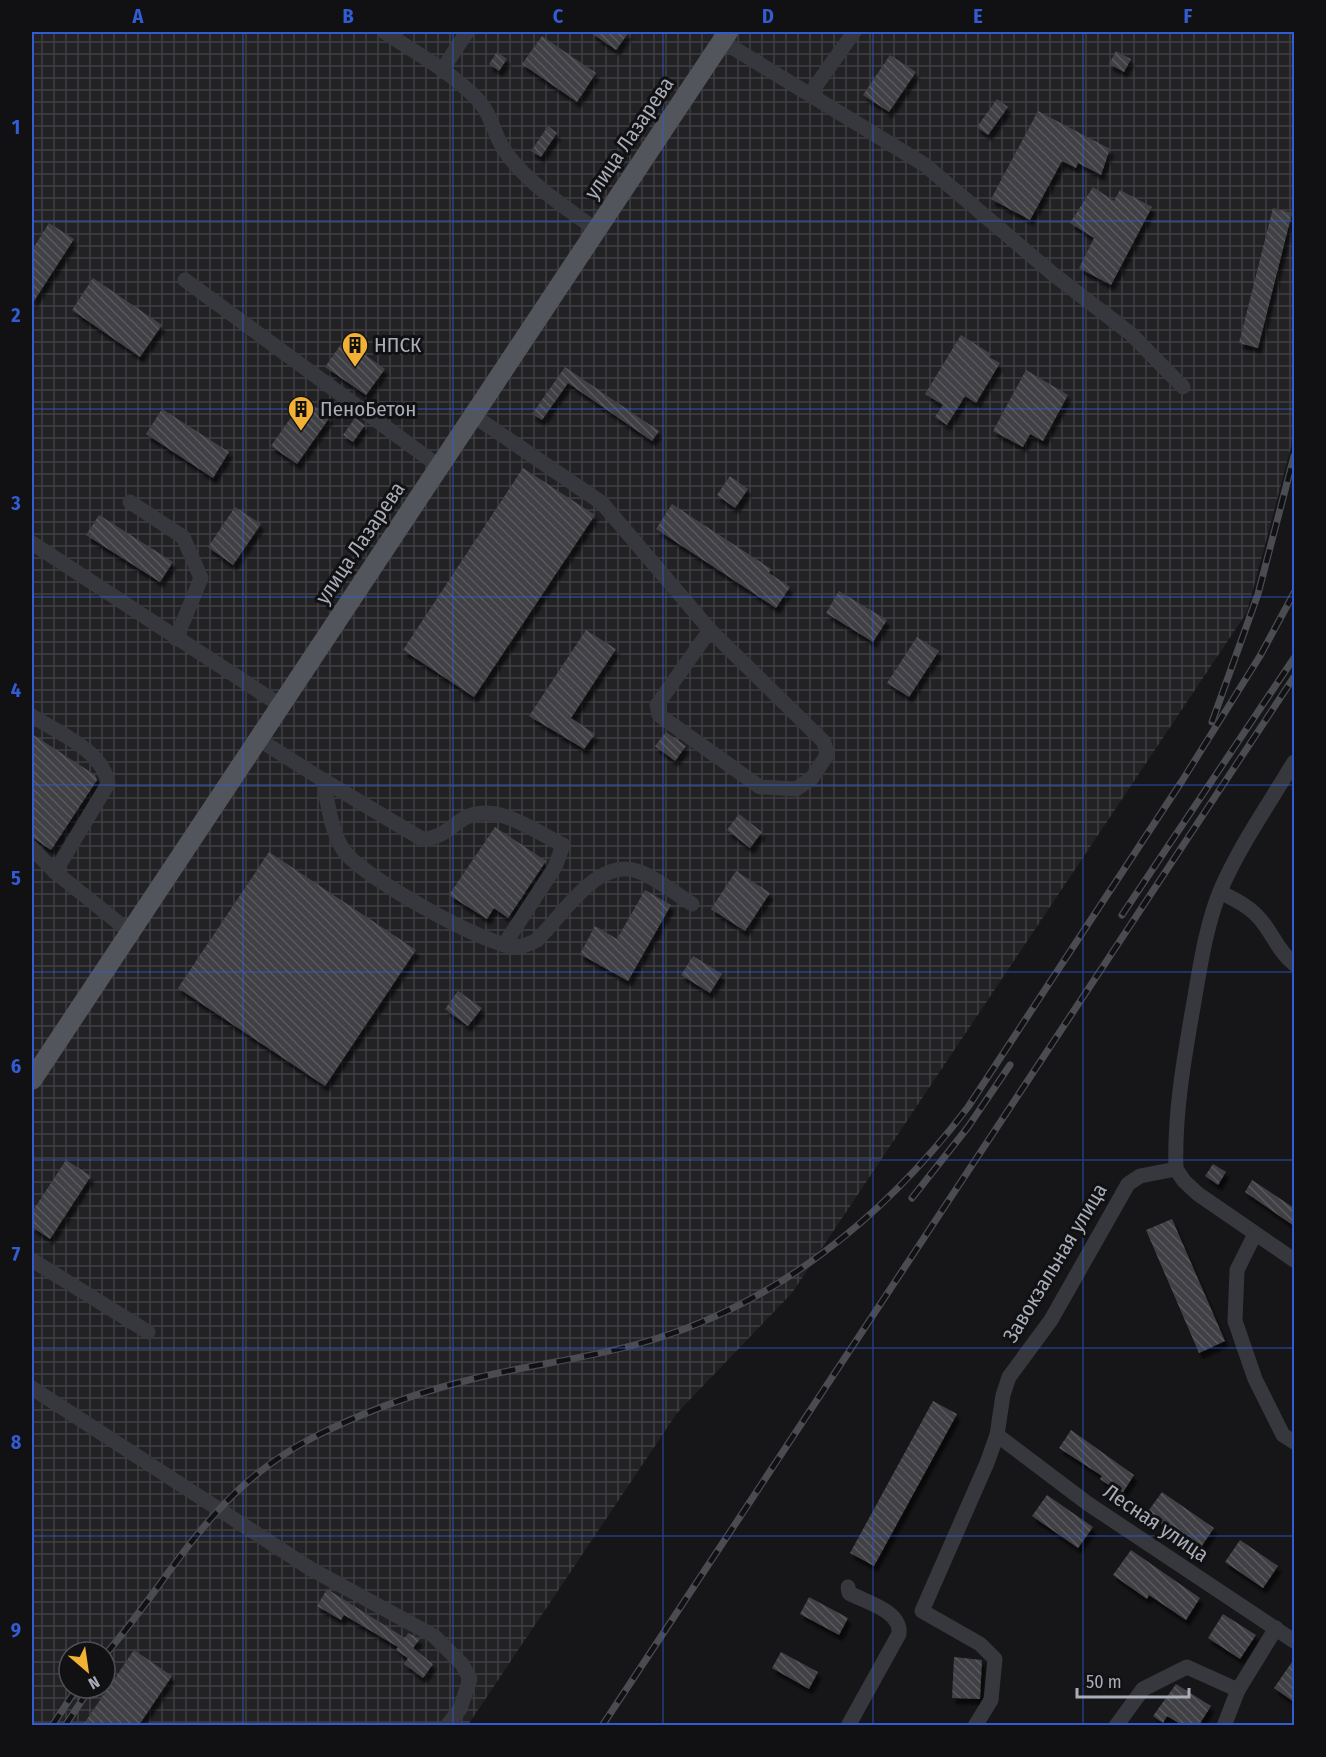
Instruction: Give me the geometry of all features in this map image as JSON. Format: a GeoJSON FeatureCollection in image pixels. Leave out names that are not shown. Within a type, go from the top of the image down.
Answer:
{"type":"FeatureCollection","features":[{"type":"Feature","properties":{"kind":"main road","name":"улица Лазарева"},"geometry":{"type":"LineString","coordinates":[[32,1080],[725,36]]}},
{"type":"Feature","properties":{"kind":"street"},"geometry":{"type":"LineString","coordinates":[[384,32],[442,70],[477,99],[491,117],[502,148],[527,177],[596,230]]}},
{"type":"Feature","properties":{"kind":"street"},"geometry":{"type":"LineString","coordinates":[[442,70],[467,32]]}},
{"type":"Feature","properties":{"kind":"street"},"geometry":{"type":"LineString","coordinates":[[810,94],[854,32]]}},
{"type":"Feature","properties":{"kind":"street"},"geometry":{"type":"LineString","coordinates":[[725,36],[810,94],[925,165],[1053,274],[1131,334],[1183,387]]}},
{"type":"Feature","properties":{"kind":"street"},"geometry":{"type":"LineString","coordinates":[[185,280],[440,466]]}},
{"type":"Feature","properties":{"kind":"street"},"geometry":{"type":"LineString","coordinates":[[474,416],[602,503],[710,630],[824,742],[826,755],[812,778],[796,789],[760,787],[659,715],[657,705],[710,630]]}},
{"type":"Feature","properties":{"kind":"street"},"geometry":{"type":"LineString","coordinates":[[130,502],[183,537],[201,578],[176,639]]}},
{"type":"Feature","properties":{"kind":"street"},"geometry":{"type":"LineString","coordinates":[[32,543],[280,705]]}},
{"type":"Feature","properties":{"kind":"street"},"geometry":{"type":"LineString","coordinates":[[32,716],[90,754],[107,775],[108,784],[55,872]]}},
{"type":"Feature","properties":{"kind":"street"},"geometry":{"type":"LineString","coordinates":[[258,739],[422,839],[440,836],[462,820],[484,811],[496,813],[563,845],[555,867],[504,945]]}},
{"type":"Feature","properties":{"kind":"street"},"geometry":{"type":"LineString","coordinates":[[1294,762],[1220,892],[1200,968],[1181,1082],[1176,1169],[1184,1181],[1198,1194],[1294,1260]]}},
{"type":"Feature","properties":{"kind":"street"},"geometry":{"type":"LineString","coordinates":[[323,780],[336,836],[355,862],[438,916],[504,945],[526,946],[537,940],[598,876],[626,870],[640,872],[693,904]]}},
{"type":"Feature","properties":{"kind":"street"},"geometry":{"type":"LineString","coordinates":[[32,848],[55,872],[130,932]]}},
{"type":"Feature","properties":{"kind":"street"},"geometry":{"type":"LineString","coordinates":[[1220,892],[1242,904],[1260,919],[1277,946],[1294,964]]}},
{"type":"Feature","properties":{"kind":"street","name":"Завокзальная улица"},"geometry":{"type":"LineString","coordinates":[[975,1725],[991,1700],[995,1659],[980,1644],[922,1611],[946,1552],[980,1482],[997,1435],[1003,1395],[1009,1377],[1051,1320],[1118,1198],[1128,1184],[1140,1176],[1176,1169]]}},
{"type":"Feature","properties":{"kind":"street"},"geometry":{"type":"LineString","coordinates":[[1255,1234],[1237,1270],[1235,1321],[1260,1388],[1283,1435],[1294,1442]]}},
{"type":"Feature","properties":{"kind":"street"},"geometry":{"type":"LineString","coordinates":[[32,1260],[148,1332]]}},
{"type":"Feature","properties":{"kind":"street"},"geometry":{"type":"LineString","coordinates":[[32,1388],[311,1569],[420,1626],[447,1646],[462,1664],[470,1679],[460,1709],[447,1725]]}},
{"type":"Feature","properties":{"kind":"street","name":"Лесная улица"},"geometry":{"type":"LineString","coordinates":[[997,1435],[1087,1503],[1294,1641]]}},
{"type":"Feature","properties":{"kind":"street"},"geometry":{"type":"LineString","coordinates":[[848,1587],[849,1593],[893,1615],[898,1621],[899,1634],[848,1725]]}},
{"type":"Feature","properties":{"kind":"street"},"geometry":{"type":"LineString","coordinates":[[1224,1725],[1238,1689],[1276,1628]]}},
{"type":"Feature","properties":{"kind":"street"},"geometry":{"type":"LineString","coordinates":[[1116,1725],[1143,1689],[1187,1666],[1238,1689]]}},
{"type":"Feature","properties":{"kind":"shaded area"},"geometry":{"type":"Polygon","coordinates":[[[32,32],[1294,32],[1294,436],[1247,612],[792,1293],[677,1413],[468,1725],[32,1726],[32,32]]]}},
{"type":"Feature","properties":{"kind":"building"},"geometry":{"type":"Polygon","coordinates":[[[590,32],[629,32],[616,50],[590,32]]]}},
{"type":"Feature","properties":{"kind":"building"},"geometry":{"type":"Polygon","coordinates":[[[542,36],[596,73],[577,102],[522,64],[542,36]]]}},
{"type":"Feature","properties":{"kind":"building"},"geometry":{"type":"Polygon","coordinates":[[[1116,51],[1131,59],[1124,72],[1109,64],[1116,51]]]}},
{"type":"Feature","properties":{"kind":"building"},"geometry":{"type":"Polygon","coordinates":[[[497,52],[507,59],[499,71],[489,64],[497,52]]]}},
{"type":"Feature","properties":{"kind":"building"},"geometry":{"type":"Polygon","coordinates":[[[890,55],[916,72],[889,112],[863,95],[890,55]]]}},
{"type":"Feature","properties":{"kind":"building"},"geometry":{"type":"Polygon","coordinates":[[[997,99],[1008,107],[988,135],[977,127],[997,99]]]}},
{"type":"Feature","properties":{"kind":"building"},"geometry":{"type":"Polygon","coordinates":[[[1038,111],[1110,149],[1101,175],[1078,163],[1076,168],[1062,161],[1030,220],[991,199],[1038,111]]]}},
{"type":"Feature","properties":{"kind":"building"},"geometry":{"type":"Polygon","coordinates":[[[548,126],[557,133],[541,157],[531,151],[548,126]]]}},
{"type":"Feature","properties":{"kind":"building"},"geometry":{"type":"Polygon","coordinates":[[[1093,187],[1114,201],[1120,190],[1152,207],[1111,285],[1079,268],[1094,238],[1070,223],[1093,187]]]}},
{"type":"Feature","properties":{"kind":"building"},"geometry":{"type":"Polygon","coordinates":[[[1273,208],[1292,213],[1258,348],[1239,343],[1273,208]]]}},
{"type":"Feature","properties":{"kind":"building"},"geometry":{"type":"Polygon","coordinates":[[[49,223],[74,239],[32,304],[32,250],[49,223]]]}},
{"type":"Feature","properties":{"kind":"building"},"geometry":{"type":"Polygon","coordinates":[[[93,278],[162,325],[140,357],[72,310],[93,278]]]}},
{"type":"Feature","properties":{"kind":"building"},"geometry":{"type":"Polygon","coordinates":[[[961,335],[991,354],[989,357],[1000,363],[976,403],[965,396],[947,425],[935,417],[943,405],[925,394],[961,335]]]}},
{"type":"Feature","properties":{"kind":"building","name":"НПСК"},"geometry":{"type":"Polygon","coordinates":[[[344,340],[385,369],[366,395],[325,367],[344,340]]]}},
{"type":"Feature","properties":{"kind":"building"},"geometry":{"type":"Polygon","coordinates":[[[565,367],[659,431],[652,441],[568,383],[542,420],[532,414],[565,367]]]}},
{"type":"Feature","properties":{"kind":"building"},"geometry":{"type":"Polygon","coordinates":[[[1026,370],[1068,395],[1043,441],[1030,434],[1023,447],[993,431],[1026,370]]]}},
{"type":"Feature","properties":{"kind":"building","name":"ПеноБетон"},"geometry":{"type":"Polygon","coordinates":[[[304,399],[330,417],[297,464],[271,446],[304,399]]]}},
{"type":"Feature","properties":{"kind":"building"},"geometry":{"type":"Polygon","coordinates":[[[162,409],[229,452],[213,478],[146,434],[162,409]]]}},
{"type":"Feature","properties":{"kind":"building"},"geometry":{"type":"Polygon","coordinates":[[[355,418],[365,425],[353,442],[343,435],[355,418]]]}},
{"type":"Feature","properties":{"kind":"building"},"geometry":{"type":"Polygon","coordinates":[[[523,468],[595,515],[474,697],[403,650],[523,468]]]}},
{"type":"Feature","properties":{"kind":"building"},"geometry":{"type":"Polygon","coordinates":[[[730,476],[748,489],[735,508],[717,495],[730,476]]]}},
{"type":"Feature","properties":{"kind":"building"},"geometry":{"type":"Polygon","coordinates":[[[672,504],[771,569],[769,573],[790,587],[776,608],[656,529],[672,504]]]}},
{"type":"Feature","properties":{"kind":"building"},"geometry":{"type":"Polygon","coordinates":[[[235,507],[261,524],[233,565],[208,547],[235,507]]]}},
{"type":"Feature","properties":{"kind":"building"},"geometry":{"type":"Polygon","coordinates":[[[99,515],[173,562],[160,582],[86,535],[99,515]]]}},
{"type":"Feature","properties":{"kind":"building"},"geometry":{"type":"Polygon","coordinates":[[[839,591],[887,620],[873,642],[826,613],[839,591]]]}},
{"type":"Feature","properties":{"kind":"building"},"geometry":{"type":"Polygon","coordinates":[[[586,630],[616,649],[571,718],[595,734],[584,749],[529,716],[586,630]]]}},
{"type":"Feature","properties":{"kind":"building"},"geometry":{"type":"Polygon","coordinates":[[[917,637],[939,651],[909,697],[887,683],[917,637]]]}},
{"type":"Feature","properties":{"kind":"building"},"geometry":{"type":"Polygon","coordinates":[[[666,732],[686,746],[675,761],[655,746],[666,732]]]}},
{"type":"Feature","properties":{"kind":"building"},"geometry":{"type":"Polygon","coordinates":[[[32,734],[95,775],[97,780],[51,850],[32,837],[32,734]]]}},
{"type":"Feature","properties":{"kind":"building"},"geometry":{"type":"Polygon","coordinates":[[[739,814],[762,832],[750,848],[727,830],[739,814]]]}},
{"type":"Feature","properties":{"kind":"building"},"geometry":{"type":"Polygon","coordinates":[[[495,827],[546,861],[508,918],[494,908],[487,919],[449,895],[495,827]]]}},
{"type":"Feature","properties":{"kind":"building"},"geometry":{"type":"Polygon","coordinates":[[[269,852],[416,950],[325,1086],[178,988],[269,852]]]}},
{"type":"Feature","properties":{"kind":"building"},"geometry":{"type":"Polygon","coordinates":[[[736,871],[770,893],[745,931],[711,909],[736,871]]]}},
{"type":"Feature","properties":{"kind":"building"},"geometry":{"type":"Polygon","coordinates":[[[645,890],[671,905],[628,981],[580,954],[595,926],[617,939],[645,890]]]}},
{"type":"Feature","properties":{"kind":"building"},"geometry":{"type":"Polygon","coordinates":[[[693,956],[722,974],[710,993],[681,975],[693,956]]]}},
{"type":"Feature","properties":{"kind":"building"},"geometry":{"type":"Polygon","coordinates":[[[458,991],[482,1008],[468,1026],[445,1009],[458,991]]]}},
{"type":"Feature","properties":{"kind":"building"},"geometry":{"type":"Polygon","coordinates":[[[66,1160],[91,1176],[50,1239],[32,1227],[32,1212],[66,1160]]]}},
{"type":"Feature","properties":{"kind":"building"},"geometry":{"type":"Polygon","coordinates":[[[1213,1164],[1226,1172],[1218,1185],[1205,1176],[1213,1164]]]}},
{"type":"Feature","properties":{"kind":"building"},"geometry":{"type":"Polygon","coordinates":[[[1252,1180],[1294,1208],[1294,1226],[1245,1192],[1252,1180]]]}},
{"type":"Feature","properties":{"kind":"building"},"geometry":{"type":"Polygon","coordinates":[[[1172,1219],[1225,1341],[1199,1353],[1146,1230],[1172,1219]]]}},
{"type":"Feature","properties":{"kind":"building"},"geometry":{"type":"Polygon","coordinates":[[[933,1401],[957,1414],[874,1566],[850,1553],[933,1401]]]}},
{"type":"Feature","properties":{"kind":"building"},"geometry":{"type":"Polygon","coordinates":[[[1071,1430],[1134,1475],[1122,1494],[1100,1479],[1102,1476],[1059,1448],[1071,1430]]]}},
{"type":"Feature","properties":{"kind":"building"},"geometry":{"type":"Polygon","coordinates":[[[1162,1492],[1214,1528],[1199,1550],[1146,1514],[1162,1492]]]}},
{"type":"Feature","properties":{"kind":"building"},"geometry":{"type":"Polygon","coordinates":[[[1047,1495],[1093,1527],[1078,1548],[1032,1516],[1047,1495]]]}},
{"type":"Feature","properties":{"kind":"building"},"geometry":{"type":"Polygon","coordinates":[[[1240,1540],[1278,1566],[1263,1588],[1225,1562],[1240,1540]]]}},
{"type":"Feature","properties":{"kind":"building"},"geometry":{"type":"Polygon","coordinates":[[[1131,1550],[1200,1598],[1186,1620],[1149,1595],[1147,1599],[1113,1575],[1131,1550]]]}},
{"type":"Feature","properties":{"kind":"building"},"geometry":{"type":"Polygon","coordinates":[[[327,1589],[405,1638],[408,1633],[420,1639],[413,1648],[433,1664],[423,1678],[404,1664],[408,1658],[396,1650],[398,1647],[344,1615],[341,1620],[317,1606],[327,1589]]]}},
{"type":"Feature","properties":{"kind":"building"},"geometry":{"type":"Polygon","coordinates":[[[809,1597],[848,1618],[839,1635],[800,1614],[809,1597]]]}},
{"type":"Feature","properties":{"kind":"building"},"geometry":{"type":"Polygon","coordinates":[[[1223,1614],[1256,1635],[1240,1659],[1208,1638],[1223,1614]]]}},
{"type":"Feature","properties":{"kind":"building"},"geometry":{"type":"Polygon","coordinates":[[[134,1650],[172,1676],[139,1725],[83,1725],[100,1700],[117,1700],[117,1675],[134,1650]]]}},
{"type":"Feature","properties":{"kind":"building"},"geometry":{"type":"Polygon","coordinates":[[[781,1652],[818,1672],[809,1689],[772,1668],[781,1652]]]}},
{"type":"Feature","properties":{"kind":"building"},"geometry":{"type":"Polygon","coordinates":[[[954,1657],[982,1660],[980,1699],[952,1698],[954,1657]]]}},
{"type":"Feature","properties":{"kind":"building"},"geometry":{"type":"Polygon","coordinates":[[[1294,1659],[1294,1702],[1274,1688],[1294,1659]]]}},
{"type":"Feature","properties":{"kind":"building"},"geometry":{"type":"Polygon","coordinates":[[[1176,1684],[1211,1706],[1199,1725],[1182,1725],[1167,1716],[1163,1723],[1153,1716],[1176,1684]]]}},
{"type":"Feature","properties":{"kind":"railway"},"geometry":{"type":"LineString","coordinates":[[1212,722],[1258,594],[1294,456]]}},
{"type":"Feature","properties":{"kind":"railway"},"geometry":{"type":"LineString","coordinates":[[117,1640],[196,1536],[220,1509],[246,1483],[276,1459],[312,1438],[366,1413],[442,1387],[483,1376],[616,1350],[688,1328],[735,1307],[780,1282],[863,1221],[900,1186],[968,1107],[1182,781],[1260,656],[1294,593]]}},
{"type":"Feature","properties":{"kind":"railway"},"geometry":{"type":"LineString","coordinates":[[1122,915],[1294,658]]}},
{"type":"Feature","properties":{"kind":"railway"},"geometry":{"type":"LineString","coordinates":[[602,1726],[1294,677]]}},
{"type":"Feature","properties":{"kind":"railway"},"geometry":{"type":"LineString","coordinates":[[912,1198],[968,1127],[1010,1065]]}},
{"type":"Feature","properties":{"kind":"railway"},"geometry":{"type":"LineString","coordinates":[[52,1726],[69,1700]]}},
{"type":"Feature","properties":{"kind":"railway"},"geometry":{"type":"LineString","coordinates":[[65,1726],[82,1700]]}},
{"type":"Feature","properties":{"kind":"place","name":"НПСК"},"geometry":{"type":"Point","coordinates":[355,368]}},
{"type":"Feature","properties":{"kind":"place","name":"ПеноБетон"},"geometry":{"type":"Point","coordinates":[301,432]}}]}
